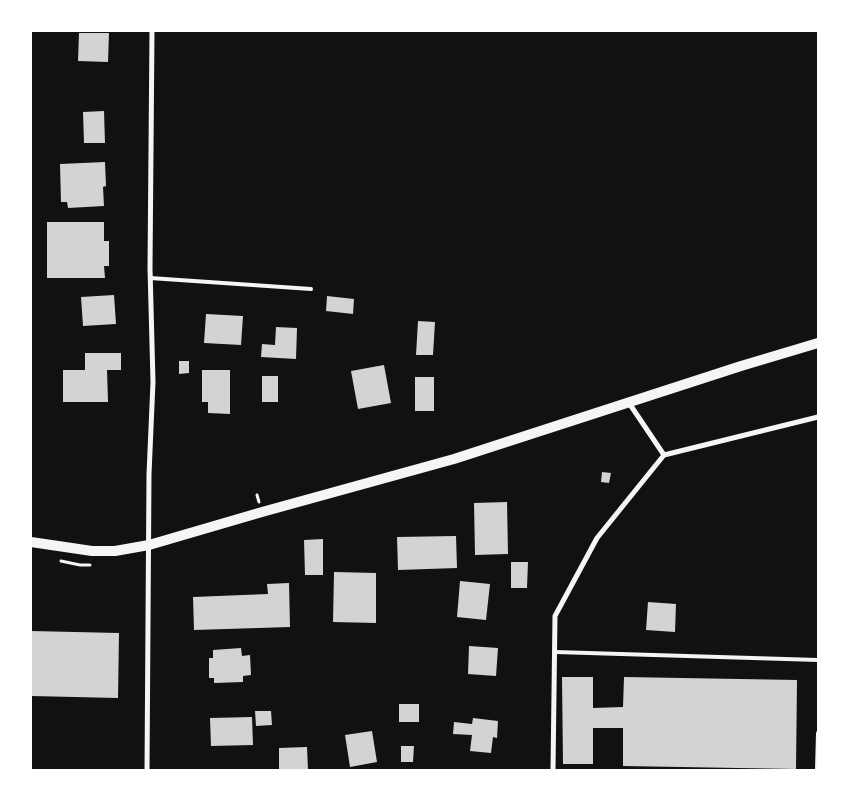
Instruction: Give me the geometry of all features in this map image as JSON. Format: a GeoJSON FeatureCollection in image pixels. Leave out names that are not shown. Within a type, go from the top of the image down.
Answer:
{"type":"FeatureCollection","features":[{"type":"Feature","properties":{"kind":"main road"},"geometry":{"type":"LineString","coordinates":[[31,542],[92,551],[115,551],[150,545],[454,459],[818,343]]}},
{"type":"Feature","properties":{"kind":"street"},"geometry":{"type":"LineString","coordinates":[[147,770],[149,474],[153,382],[150,278],[152,31]]}},
{"type":"Feature","properties":{"kind":"street"},"geometry":{"type":"LineString","coordinates":[[628,403],[664,455]]}},
{"type":"Feature","properties":{"kind":"street"},"geometry":{"type":"LineString","coordinates":[[552,770],[556,616],[597,538],[664,455],[818,417]]}},
{"type":"Feature","properties":{"kind":"lane"},"geometry":{"type":"LineString","coordinates":[[150,278],[311,289]]}},
{"type":"Feature","properties":{"kind":"lane"},"geometry":{"type":"LineString","coordinates":[[555,652],[818,660]]}},
{"type":"Feature","properties":{"kind":"lane"},"geometry":{"type":"LineString","coordinates":[[816,770],[818,733]]}},
{"type":"Feature","properties":{"kind":"building"},"geometry":{"type":"Polygon","coordinates":[[[79,33],[109,33],[108,62],[78,61],[79,33]]]}},
{"type":"Feature","properties":{"kind":"building"},"geometry":{"type":"Polygon","coordinates":[[[104,111],[105,143],[84,143],[83,112],[104,111]]]}},
{"type":"Feature","properties":{"kind":"building"},"geometry":{"type":"Polygon","coordinates":[[[105,162],[106,186],[103,187],[104,206],[68,208],[67,202],[61,202],[60,164],[105,162]]]}},
{"type":"Feature","properties":{"kind":"building"},"geometry":{"type":"Polygon","coordinates":[[[47,222],[104,222],[104,241],[109,241],[109,266],[104,266],[105,278],[47,278],[47,222]]]}},
{"type":"Feature","properties":{"kind":"building"},"geometry":{"type":"Polygon","coordinates":[[[114,295],[116,324],[83,326],[81,297],[114,295]]]}},
{"type":"Feature","properties":{"kind":"building"},"geometry":{"type":"Polygon","coordinates":[[[327,296],[354,299],[353,314],[326,311],[327,296]]]}},
{"type":"Feature","properties":{"kind":"building"},"geometry":{"type":"Polygon","coordinates":[[[206,314],[243,316],[241,345],[204,343],[206,314]]]}},
{"type":"Feature","properties":{"kind":"building"},"geometry":{"type":"Polygon","coordinates":[[[418,321],[435,322],[433,355],[416,355],[418,321]]]}},
{"type":"Feature","properties":{"kind":"building"},"geometry":{"type":"Polygon","coordinates":[[[276,327],[297,328],[296,359],[261,357],[262,344],[275,345],[276,327]]]}},
{"type":"Feature","properties":{"kind":"building"},"geometry":{"type":"Polygon","coordinates":[[[85,353],[121,353],[121,370],[107,370],[108,402],[63,402],[63,370],[85,370],[85,353]]]}},
{"type":"Feature","properties":{"kind":"building"},"geometry":{"type":"Polygon","coordinates":[[[179,361],[189,361],[189,373],[179,374],[179,361]]]}},
{"type":"Feature","properties":{"kind":"building"},"geometry":{"type":"Polygon","coordinates":[[[384,365],[391,403],[358,409],[351,371],[384,365]]]}},
{"type":"Feature","properties":{"kind":"building"},"geometry":{"type":"Polygon","coordinates":[[[202,370],[230,370],[230,414],[208,413],[208,402],[202,402],[202,370]]]}},
{"type":"Feature","properties":{"kind":"building"},"geometry":{"type":"Polygon","coordinates":[[[262,376],[278,376],[278,402],[262,402],[262,376]]]}},
{"type":"Feature","properties":{"kind":"building"},"geometry":{"type":"Polygon","coordinates":[[[415,377],[434,377],[434,411],[415,411],[415,377]]]}},
{"type":"Feature","properties":{"kind":"building"},"geometry":{"type":"Polygon","coordinates":[[[602,472],[611,473],[609,483],[601,482],[602,472]]]}},
{"type":"Feature","properties":{"kind":"building"},"geometry":{"type":"Polygon","coordinates":[[[507,502],[508,554],[475,555],[474,503],[507,502]]]}},
{"type":"Feature","properties":{"kind":"building"},"geometry":{"type":"Polygon","coordinates":[[[456,536],[457,568],[398,570],[397,537],[456,536]]]}},
{"type":"Feature","properties":{"kind":"building"},"geometry":{"type":"Polygon","coordinates":[[[323,539],[323,575],[305,575],[304,540],[323,539]]]}},
{"type":"Feature","properties":{"kind":"building"},"geometry":{"type":"Polygon","coordinates":[[[511,562],[528,562],[527,588],[511,588],[511,562]]]}},
{"type":"Feature","properties":{"kind":"building"},"geometry":{"type":"Polygon","coordinates":[[[334,572],[376,573],[376,623],[333,622],[334,572]]]}},
{"type":"Feature","properties":{"kind":"building"},"geometry":{"type":"Polygon","coordinates":[[[460,581],[490,584],[486,620],[457,617],[460,581]]]}},
{"type":"Feature","properties":{"kind":"building"},"geometry":{"type":"Polygon","coordinates":[[[289,583],[290,627],[194,630],[193,597],[268,594],[267,584],[289,583]]]}},
{"type":"Feature","properties":{"kind":"building"},"geometry":{"type":"Polygon","coordinates":[[[648,602],[676,604],[675,632],[646,630],[648,602]]]}},
{"type":"Feature","properties":{"kind":"building"},"geometry":{"type":"Polygon","coordinates":[[[31,631],[119,633],[118,698],[31,696],[31,631]]]}},
{"type":"Feature","properties":{"kind":"building"},"geometry":{"type":"Polygon","coordinates":[[[469,646],[498,648],[496,676],[468,674],[469,646]]]}},
{"type":"Feature","properties":{"kind":"building"},"geometry":{"type":"Polygon","coordinates":[[[241,648],[242,656],[250,655],[251,675],[243,676],[243,682],[214,683],[214,678],[209,678],[209,658],[213,658],[213,650],[241,648]]]}},
{"type":"Feature","properties":{"kind":"building"},"geometry":{"type":"Polygon","coordinates":[[[562,677],[593,677],[593,708],[623,707],[624,677],[797,680],[796,769],[623,766],[623,728],[593,728],[593,764],[563,764],[562,677]]]}},
{"type":"Feature","properties":{"kind":"building"},"geometry":{"type":"Polygon","coordinates":[[[399,704],[419,704],[419,722],[399,722],[399,704]]]}},
{"type":"Feature","properties":{"kind":"building"},"geometry":{"type":"Polygon","coordinates":[[[255,711],[271,711],[272,725],[256,726],[255,711]]]}},
{"type":"Feature","properties":{"kind":"building"},"geometry":{"type":"Polygon","coordinates":[[[252,717],[253,745],[211,746],[210,718],[252,717]]]}},
{"type":"Feature","properties":{"kind":"building"},"geometry":{"type":"Polygon","coordinates":[[[473,718],[498,721],[497,738],[493,737],[491,753],[470,751],[472,735],[453,734],[454,722],[472,724],[473,718]]]}},
{"type":"Feature","properties":{"kind":"building"},"geometry":{"type":"Polygon","coordinates":[[[372,731],[377,762],[350,767],[345,735],[372,731]]]}},
{"type":"Feature","properties":{"kind":"building"},"geometry":{"type":"Polygon","coordinates":[[[401,746],[414,746],[413,762],[401,762],[401,746]]]}},
{"type":"Feature","properties":{"kind":"building"},"geometry":{"type":"Polygon","coordinates":[[[307,747],[308,770],[279,770],[279,748],[307,747]]]}}]}
